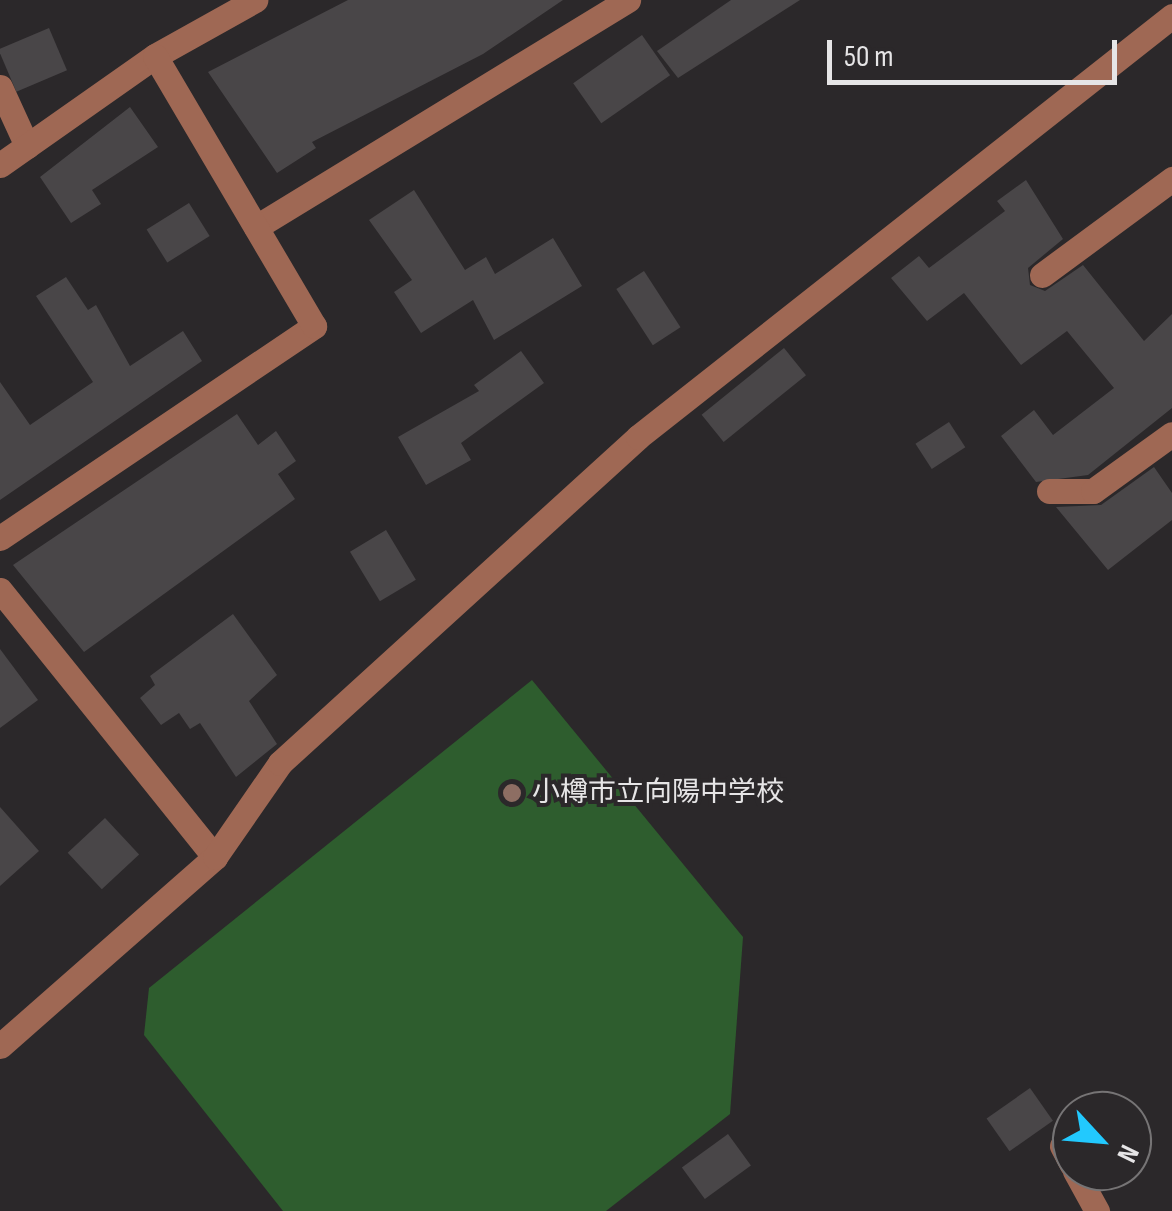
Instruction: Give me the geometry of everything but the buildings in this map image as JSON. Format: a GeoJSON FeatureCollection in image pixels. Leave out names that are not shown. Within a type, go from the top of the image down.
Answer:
{"type":"FeatureCollection","features":[{"type":"Feature","properties":{"kind":"street"},"geometry":{"type":"LineString","coordinates":[[0,165],[225,7],[255,0]]}},
{"type":"Feature","properties":{"kind":"street"},"geometry":{"type":"LineString","coordinates":[[256,227],[628,0]]}},
{"type":"Feature","properties":{"kind":"street"},"geometry":{"type":"LineString","coordinates":[[0,1046],[214,857],[280,763],[638,437],[1172,13],[1167,0]]}},
{"type":"Feature","properties":{"kind":"street"},"geometry":{"type":"LineString","coordinates":[[0,538],[314,326],[155,56]]}},
{"type":"Feature","properties":{"kind":"street"},"geometry":{"type":"LineString","coordinates":[[0,87],[27,146]]}},
{"type":"Feature","properties":{"kind":"street"},"geometry":{"type":"LineString","coordinates":[[1042,275],[1172,179]]}},
{"type":"Feature","properties":{"kind":"street"},"geometry":{"type":"LineString","coordinates":[[1049,491],[1093,491],[1172,434]]}},
{"type":"Feature","properties":{"kind":"street"},"geometry":{"type":"LineString","coordinates":[[0,590],[214,857]]}},
{"type":"Feature","properties":{"kind":"green space","name":"小樽市立向陽中学校"},"geometry":{"type":"Polygon","coordinates":[[[532,680],[743,937],[730,1114],[606,1211],[283,1211],[144,1035],[149,988],[532,680]]]}},
{"type":"Feature","properties":{"kind":"place","name":"小樽市立向陽中学校"},"geometry":{"type":"Point","coordinates":[512,793]}}]}
